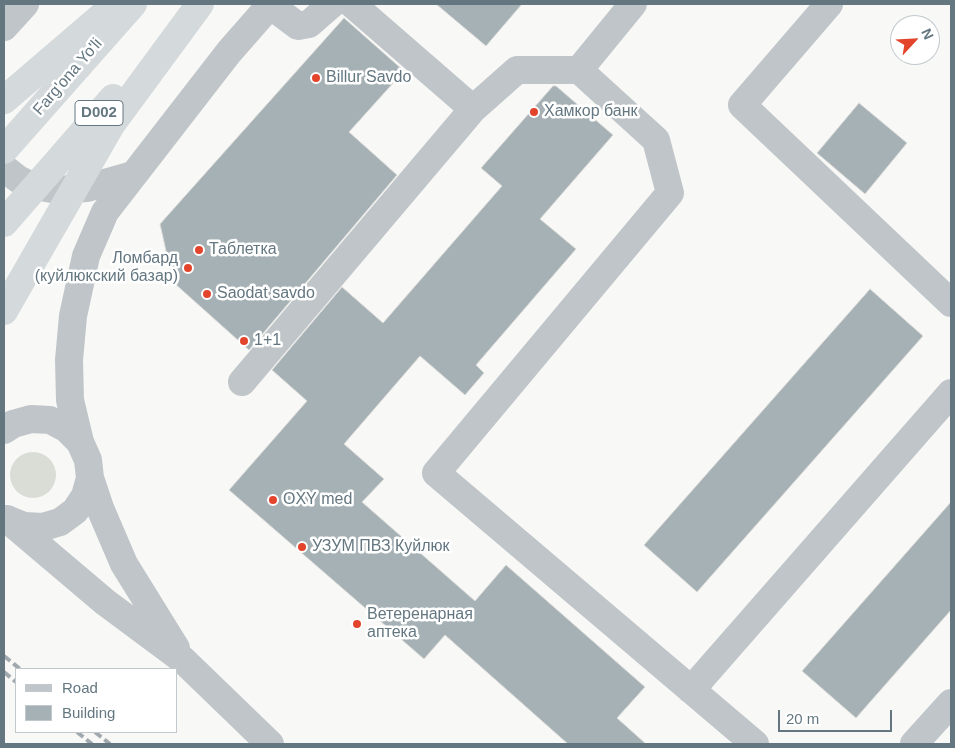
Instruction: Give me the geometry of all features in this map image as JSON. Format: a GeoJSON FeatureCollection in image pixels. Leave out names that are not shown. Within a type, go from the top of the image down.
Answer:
{"type":"FeatureCollection","features":[{"type":"Feature","properties":{"kind":"highway"},"geometry":{"type":"LineString","coordinates":[[4,100],[116,4]]}},
{"type":"Feature","properties":{"kind":"highway","name":"Farg'ona Yo'li"},"geometry":{"type":"LineString","coordinates":[[4,150],[133,4]]}},
{"type":"Feature","properties":{"kind":"highway","name":"D002"},"geometry":{"type":"LineString","coordinates":[[4,222],[195,4]]}},
{"type":"Feature","properties":{"kind":"highway"},"geometry":{"type":"LineString","coordinates":[[4,311],[111,125],[200,4]]}},
{"type":"Feature","properties":{"kind":"street"},"geometry":{"type":"LineString","coordinates":[[4,27],[25,4]]}},
{"type":"Feature","properties":{"kind":"street"},"geometry":{"type":"LineString","coordinates":[[183,660],[124,564],[100,508],[90,478],[88,460],[80,442],[70,400],[69,360],[73,316],[86,256],[105,212],[229,52],[271,4],[298,26],[309,24],[332,4]]}},
{"type":"Feature","properties":{"kind":"street"},"geometry":{"type":"LineString","coordinates":[[352,4],[473,109]]}},
{"type":"Feature","properties":{"kind":"street"},"geometry":{"type":"LineString","coordinates":[[579,70],[633,4]]}},
{"type":"Feature","properties":{"kind":"street"},"geometry":{"type":"LineString","coordinates":[[830,4],[742,105],[951,302]]}},
{"type":"Feature","properties":{"kind":"street"},"geometry":{"type":"LineString","coordinates":[[242,382],[473,109],[517,70],[579,70],[656,140],[670,193],[436,473],[755,744]]}},
{"type":"Feature","properties":{"kind":"street"},"geometry":{"type":"LineString","coordinates":[[4,168],[18,179],[30,185],[57,190],[87,188],[133,175]]}},
{"type":"Feature","properties":{"kind":"street"},"geometry":{"type":"LineString","coordinates":[[691,690],[951,393]]}},
{"type":"Feature","properties":{"kind":"street"},"geometry":{"type":"LineString","coordinates":[[4,430],[13,424],[32,419],[50,420],[67,429],[80,442]]}},
{"type":"Feature","properties":{"kind":"street"},"geometry":{"type":"LineString","coordinates":[[6,518],[24,526],[43,527],[60,522],[75,511],[86,496],[90,478]]}},
{"type":"Feature","properties":{"kind":"street"},"geometry":{"type":"LineString","coordinates":[[6,518],[105,602],[183,660],[270,744]]}},
{"type":"Feature","properties":{"kind":"street"},"geometry":{"type":"LineString","coordinates":[[914,744],[951,703]]}},
{"type":"Feature","properties":{"kind":"shaded area"},"geometry":{"type":"Polygon","coordinates":[[[38,452],[50,458],[55,466],[55,484],[50,492],[42,497],[28,498],[16,492],[11,484],[10,470],[16,458],[24,453],[38,452]]]}},
{"type":"Feature","properties":{"kind":"building"},"geometry":{"type":"Polygon","coordinates":[[[436,4],[522,4],[486,46],[436,4]]]}},
{"type":"Feature","properties":{"kind":"building"},"geometry":{"type":"Polygon","coordinates":[[[344,18],[404,71],[349,132],[397,175],[249,350],[173,282],[160,224],[344,18]]]}},
{"type":"Feature","properties":{"kind":"building"},"geometry":{"type":"Polygon","coordinates":[[[553,86],[556,86],[613,135],[540,219],[576,249],[476,365],[484,373],[465,395],[420,356],[344,444],[384,479],[362,502],[475,601],[506,565],[645,687],[617,718],[646,744],[568,744],[445,635],[424,659],[229,490],[307,401],[272,370],[342,287],[383,323],[502,186],[481,168],[553,86]]]}},
{"type":"Feature","properties":{"kind":"building"},"geometry":{"type":"Polygon","coordinates":[[[859,103],[907,143],[865,194],[817,153],[859,103]]]}},
{"type":"Feature","properties":{"kind":"building"},"geometry":{"type":"Polygon","coordinates":[[[870,289],[923,336],[697,592],[644,545],[870,289]]]}},
{"type":"Feature","properties":{"kind":"building"},"geometry":{"type":"Polygon","coordinates":[[[951,502],[951,610],[856,718],[802,671],[951,502]]]}},
{"type":"Feature","properties":{"kind":"railway"},"geometry":{"type":"LineString","coordinates":[[4,656],[19,668]]}},
{"type":"Feature","properties":{"kind":"railway"},"geometry":{"type":"LineString","coordinates":[[4,672],[15,681]]}},
{"type":"Feature","properties":{"kind":"railway"},"geometry":{"type":"LineString","coordinates":[[78,733],[92,744]]}},
{"type":"Feature","properties":{"kind":"railway"},"geometry":{"type":"LineString","coordinates":[[96,733],[110,744]]}},
{"type":"Feature","properties":{"kind":"place","name":"Billur Savdo"},"geometry":{"type":"Point","coordinates":[316,78]}},
{"type":"Feature","properties":{"kind":"place","name":"Хамкор банк"},"geometry":{"type":"Point","coordinates":[534,112]}},
{"type":"Feature","properties":{"kind":"place","name":"Таблетка"},"geometry":{"type":"Point","coordinates":[199,250]}},
{"type":"Feature","properties":{"kind":"place","name":"Ломбард (куйлюкский базар)"},"geometry":{"type":"Point","coordinates":[188,268]}},
{"type":"Feature","properties":{"kind":"place","name":"Saodat savdo"},"geometry":{"type":"Point","coordinates":[207,294]}},
{"type":"Feature","properties":{"kind":"place","name":"1+1"},"geometry":{"type":"Point","coordinates":[244,341]}},
{"type":"Feature","properties":{"kind":"place","name":"OXY med"},"geometry":{"type":"Point","coordinates":[273,500]}},
{"type":"Feature","properties":{"kind":"place","name":"УЗУМ ПВЗ Куйлюк"},"geometry":{"type":"Point","coordinates":[302,547]}},
{"type":"Feature","properties":{"kind":"place","name":"Ветеренарная аптека"},"geometry":{"type":"Point","coordinates":[357,624]}}]}
